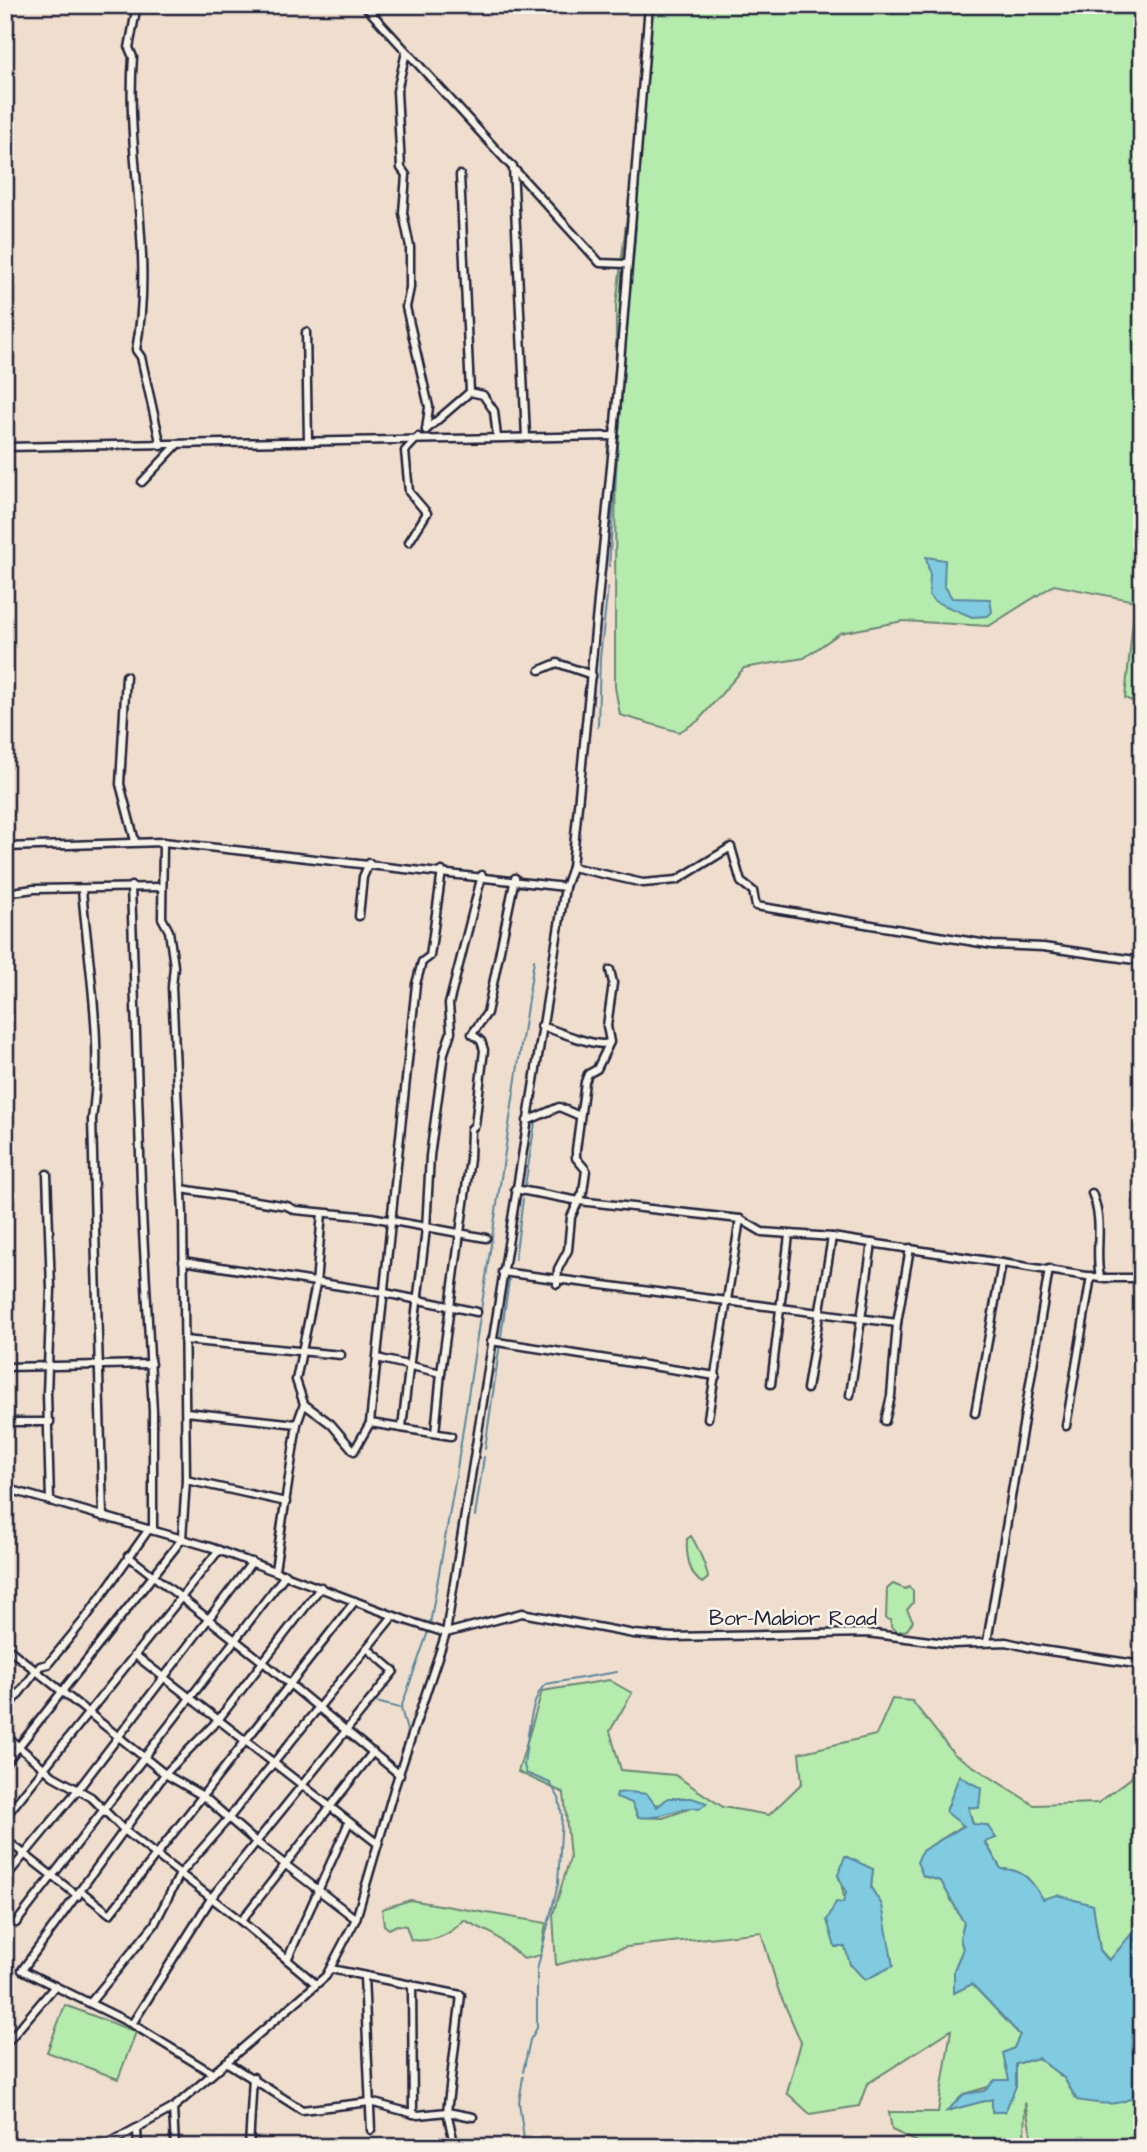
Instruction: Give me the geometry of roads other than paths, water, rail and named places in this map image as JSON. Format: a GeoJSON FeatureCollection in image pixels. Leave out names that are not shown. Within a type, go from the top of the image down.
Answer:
{"type":"FeatureCollection","features":[{"type":"Feature","properties":{"kind":"street"},"geometry":{"type":"LineString","coordinates":[[137,5],[129,48],[133,57],[132,156],[139,176],[143,228],[141,323],[136,350],[141,357],[161,446]]}},
{"type":"Feature","properties":{"kind":"street"},"geometry":{"type":"LineString","coordinates":[[364,5],[600,263],[626,264]]}},
{"type":"Feature","properties":{"kind":"street"},"geometry":{"type":"LineString","coordinates":[[107,2146],[173,2108],[331,1969],[356,1919],[446,1633],[541,1026],[565,887],[572,867],[614,436],[649,5]]}},
{"type":"Feature","properties":{"kind":"street"},"geometry":{"type":"LineString","coordinates":[[756,5],[764,6]]}},
{"type":"Feature","properties":{"kind":"street"},"geometry":{"type":"LineString","coordinates":[[406,52],[397,91],[401,168],[406,175],[403,213],[410,247],[410,288],[406,307],[429,407],[426,430]]}},
{"type":"Feature","properties":{"kind":"street"},"geometry":{"type":"LineString","coordinates":[[513,165],[526,437]]}},
{"type":"Feature","properties":{"kind":"street"},"geometry":{"type":"LineString","coordinates":[[460,175],[470,392]]}},
{"type":"Feature","properties":{"kind":"street"},"geometry":{"type":"LineString","coordinates":[[306,332],[308,440]]}},
{"type":"Feature","properties":{"kind":"street"},"geometry":{"type":"LineString","coordinates":[[409,542],[427,513],[409,492],[405,478],[405,451],[416,438],[470,392]]}},
{"type":"Feature","properties":{"kind":"street"},"geometry":{"type":"LineString","coordinates":[[470,392],[483,395],[494,411],[497,437]]}},
{"type":"Feature","properties":{"kind":"street"},"geometry":{"type":"LineString","coordinates":[[5,447],[614,436]]}},
{"type":"Feature","properties":{"kind":"street"},"geometry":{"type":"LineString","coordinates":[[142,482],[176,446]]}},
{"type":"Feature","properties":{"kind":"street"},"geometry":{"type":"LineString","coordinates":[[541,670],[557,663],[592,675]]}},
{"type":"Feature","properties":{"kind":"street"},"geometry":{"type":"LineString","coordinates":[[126,676],[120,784],[135,842]]}},
{"type":"Feature","properties":{"kind":"street"},"geometry":{"type":"LineString","coordinates":[[5,847],[163,842],[514,878],[565,887]]}},
{"type":"Feature","properties":{"kind":"street"},"geometry":{"type":"LineString","coordinates":[[5,1764],[182,1539],[186,1480],[186,1412],[182,1189],[172,986],[174,966],[169,931],[162,918],[163,842]]}},
{"type":"Feature","properties":{"kind":"street"},"geometry":{"type":"LineString","coordinates":[[572,867],[643,883],[677,880],[731,847],[741,881],[754,891],[756,906],[993,945],[1044,947],[1142,961]]}},
{"type":"Feature","properties":{"kind":"street"},"geometry":{"type":"LineString","coordinates":[[359,916],[363,877],[369,863]]}},
{"type":"Feature","properties":{"kind":"street"},"geometry":{"type":"LineString","coordinates":[[322,1213],[316,1284],[296,1380],[304,1404],[331,1424],[354,1451],[370,1423],[416,984],[422,962],[430,956],[442,872]]}},
{"type":"Feature","properties":{"kind":"street"},"geometry":{"type":"LineString","coordinates":[[402,1427],[407,1366],[426,1229],[430,1156],[442,1061],[451,1032],[449,1004],[482,875]]}},
{"type":"Feature","properties":{"kind":"street"},"geometry":{"type":"LineString","coordinates":[[435,1433],[461,1234],[471,1129],[475,1125],[484,1050],[481,1041],[472,1034],[487,1013],[514,878]]}},
{"type":"Feature","properties":{"kind":"street"},"geometry":{"type":"LineString","coordinates":[[5,893],[131,886],[162,887]]}},
{"type":"Feature","properties":{"kind":"street"},"geometry":{"type":"LineString","coordinates":[[5,1712],[37,1671],[48,1664],[85,1619],[128,1556],[151,1530],[151,1364],[142,1213],[131,886]]}},
{"type":"Feature","properties":{"kind":"street"},"geometry":{"type":"LineString","coordinates":[[82,889],[96,1057],[96,1093],[92,1119],[100,1366],[97,1381],[103,1517]]}},
{"type":"Feature","properties":{"kind":"street"},"geometry":{"type":"LineString","coordinates":[[557,1281],[562,1256],[568,1250],[571,1217],[579,1201],[586,1170],[576,1158],[584,1082],[588,1074],[597,1069],[610,1042],[607,1026],[613,983],[610,970]]}},
{"type":"Feature","properties":{"kind":"street"},"geometry":{"type":"LineString","coordinates":[[541,1026],[578,1036],[588,1043],[603,1045],[610,1042]]}},
{"type":"Feature","properties":{"kind":"street"},"geometry":{"type":"LineString","coordinates":[[527,1121],[559,1107],[580,1116]]}},
{"type":"Feature","properties":{"kind":"street"},"geometry":{"type":"LineString","coordinates":[[47,1174],[51,1367],[47,1393],[50,1422],[50,1501]]}},
{"type":"Feature","properties":{"kind":"street"},"geometry":{"type":"LineString","coordinates":[[182,1189],[486,1238]]}},
{"type":"Feature","properties":{"kind":"street"},"geometry":{"type":"LineString","coordinates":[[515,1189],[579,1201],[740,1219],[762,1232],[832,1237],[1100,1278],[1142,1278]]}},
{"type":"Feature","properties":{"kind":"street"},"geometry":{"type":"LineString","coordinates":[[1092,1193],[1101,1232],[1098,1259],[1100,1278]]}},
{"type":"Feature","properties":{"kind":"street"},"geometry":{"type":"LineString","coordinates":[[708,1418],[740,1219]]}},
{"type":"Feature","properties":{"kind":"street"},"geometry":{"type":"LineString","coordinates":[[771,1384],[789,1235]]}},
{"type":"Feature","properties":{"kind":"street"},"geometry":{"type":"LineString","coordinates":[[807,1389],[832,1237]]}},
{"type":"Feature","properties":{"kind":"street"},"geometry":{"type":"LineString","coordinates":[[850,1395],[872,1243]]}},
{"type":"Feature","properties":{"kind":"street"},"geometry":{"type":"LineString","coordinates":[[885,1421],[891,1396],[897,1323],[910,1248]]}},
{"type":"Feature","properties":{"kind":"street"},"geometry":{"type":"LineString","coordinates":[[183,1261],[385,1293],[477,1312]]}},
{"type":"Feature","properties":{"kind":"street"},"geometry":{"type":"LineString","coordinates":[[975,1413],[1002,1264]]}},
{"type":"Feature","properties":{"kind":"street"},"geometry":{"type":"LineString","coordinates":[[987,1642],[1049,1269]]}},
{"type":"Feature","properties":{"kind":"street"},"geometry":{"type":"LineString","coordinates":[[502,1272],[557,1281],[729,1299],[818,1315],[897,1323]]}},
{"type":"Feature","properties":{"kind":"street"},"geometry":{"type":"LineString","coordinates":[[1066,1426],[1091,1276]]}},
{"type":"Feature","properties":{"kind":"street"},"geometry":{"type":"LineString","coordinates":[[184,1340],[341,1355]]}},
{"type":"Feature","properties":{"kind":"street"},"geometry":{"type":"LineString","coordinates":[[491,1341],[716,1376]]}},
{"type":"Feature","properties":{"kind":"street"},"geometry":{"type":"LineString","coordinates":[[377,1358],[441,1373]]}},
{"type":"Feature","properties":{"kind":"street"},"geometry":{"type":"LineString","coordinates":[[5,1367],[151,1364]]}},
{"type":"Feature","properties":{"kind":"street"},"geometry":{"type":"LineString","coordinates":[[275,1570],[297,1424],[304,1404]]}},
{"type":"Feature","properties":{"kind":"street"},"geometry":{"type":"LineString","coordinates":[[186,1412],[297,1424]]}},
{"type":"Feature","properties":{"kind":"street"},"geometry":{"type":"LineString","coordinates":[[5,1422],[50,1422]]}},
{"type":"Feature","properties":{"kind":"street"},"geometry":{"type":"LineString","coordinates":[[370,1423],[451,1436]]}},
{"type":"Feature","properties":{"kind":"street"},"geometry":{"type":"LineString","coordinates":[[186,1480],[286,1502]]}},
{"type":"Feature","properties":{"kind":"street"},"geometry":{"type":"LineString","coordinates":[[5,1488],[219,1550],[393,1616],[446,1633]]}},
{"type":"Feature","properties":{"kind":"street"},"geometry":{"type":"LineString","coordinates":[[5,1817],[219,1550]]}},
{"type":"Feature","properties":{"kind":"street"},"geometry":{"type":"LineString","coordinates":[[128,1556],[319,1707],[400,1775]]}},
{"type":"Feature","properties":{"kind":"street"},"geometry":{"type":"LineString","coordinates":[[5,1878],[77,1791],[253,1562]]}},
{"type":"Feature","properties":{"kind":"street"},"geometry":{"type":"LineString","coordinates":[[16,1923],[286,1574]]}},
{"type":"Feature","properties":{"kind":"street"},"geometry":{"type":"LineString","coordinates":[[212,2073],[132,2024],[22,1970],[165,1774],[218,1720],[321,1587]]}},
{"type":"Feature","properties":{"kind":"street"},"geometry":{"type":"LineString","coordinates":[[5,1839],[51,1876],[110,1914],[355,1601]]}},
{"type":"Feature","properties":{"kind":"street","name":"Bor-Mabior Road"},"geometry":{"type":"LineString","coordinates":[[446,1633],[522,1613],[634,1634],[672,1637],[867,1633],[953,1644],[1021,1644],[1036,1649],[1142,1665]]}},
{"type":"Feature","properties":{"kind":"street"},"geometry":{"type":"LineString","coordinates":[[90,2003],[154,1925],[180,1874],[229,1819],[393,1616]]}},
{"type":"Feature","properties":{"kind":"street"},"geometry":{"type":"LineString","coordinates":[[5,1658],[8,1648],[165,1774],[203,1796],[256,1842],[356,1919]]}},
{"type":"Feature","properties":{"kind":"street"},"geometry":{"type":"LineString","coordinates":[[132,2024],[212,1897],[394,1671],[366,1648]]}},
{"type":"Feature","properties":{"kind":"street"},"geometry":{"type":"LineString","coordinates":[[135,1655],[378,1844]]}},
{"type":"Feature","properties":{"kind":"street"},"geometry":{"type":"LineString","coordinates":[[5,1735],[46,1767],[53,1776],[91,1797],[102,1812],[242,1921],[316,1984]]}},
{"type":"Feature","properties":{"kind":"street"},"geometry":{"type":"LineString","coordinates":[[242,1921],[373,1752]]}},
{"type":"Feature","properties":{"kind":"street"},"geometry":{"type":"LineString","coordinates":[[288,1960],[349,1822]]}},
{"type":"Feature","properties":{"kind":"street"},"geometry":{"type":"LineString","coordinates":[[331,1969],[461,1995],[447,2112],[455,2147]]}},
{"type":"Feature","properties":{"kind":"street"},"geometry":{"type":"LineString","coordinates":[[365,1976],[371,2130]]}},
{"type":"Feature","properties":{"kind":"street"},"geometry":{"type":"LineString","coordinates":[[412,1984],[413,2114]]}},
{"type":"Feature","properties":{"kind":"street"},"geometry":{"type":"LineString","coordinates":[[7,2041],[55,1986]]}},
{"type":"Feature","properties":{"kind":"street"},"geometry":{"type":"LineString","coordinates":[[226,2062],[302,2110],[370,2102],[413,2114],[447,2112],[473,2117]]}},
{"type":"Feature","properties":{"kind":"street"},"geometry":{"type":"LineString","coordinates":[[249,2147],[253,2077]]}},
{"type":"Feature","properties":{"kind":"street"},"geometry":{"type":"LineString","coordinates":[[173,2108],[175,2147]]}},
{"type":"Feature","properties":{"kind":"street"},"geometry":{"type":"LineString","coordinates":[[137,2130],[138,2147]]}},
{"type":"Feature","properties":{"kind":"water"},"geometry":{"type":"Polygon","coordinates":[[[926,557],[945,560],[944,585],[952,598],[990,599],[992,612],[988,616],[972,617],[934,601],[929,595],[930,576],[926,557]]]}},
{"type":"Feature","properties":{"kind":"water"},"geometry":{"type":"Polygon","coordinates":[[[959,1776],[981,1788],[979,1808],[968,1807],[973,1824],[987,1825],[996,1838],[985,1842],[1001,1869],[1021,1873],[1035,1886],[1043,1899],[1057,1895],[1093,1905],[1100,1950],[1109,1961],[1142,1921],[1142,2089],[1128,2100],[1103,2104],[1077,2100],[1064,2078],[1038,2058],[1016,2064],[1016,2086],[1005,2112],[992,2112],[992,2099],[947,2111],[964,2094],[984,2091],[995,2080],[1009,2080],[1003,2053],[1014,2048],[1020,2035],[972,1984],[954,1993],[954,1970],[963,1949],[960,1938],[964,1923],[941,1881],[923,1876],[917,1862],[922,1851],[964,1826],[946,1812],[959,1776]]]}},
{"type":"Feature","properties":{"kind":"water"},"geometry":{"type":"Polygon","coordinates":[[[617,1793],[647,1794],[657,1807],[668,1798],[692,1798],[707,1803],[699,1809],[685,1809],[655,1817],[638,1817],[632,1803],[616,1797],[617,1793]]]}},
{"type":"Feature","properties":{"kind":"water"},"geometry":{"type":"Polygon","coordinates":[[[845,1856],[873,1869],[871,1888],[882,1905],[893,1966],[865,1980],[850,1964],[845,1947],[835,1947],[827,1920],[836,1902],[843,1903],[846,1893],[838,1875],[845,1856]]]}},
{"type":"Feature","properties":{"kind":"waterway"},"geometry":{"type":"LineString","coordinates":[[631,287],[636,225]]}},
{"type":"Feature","properties":{"kind":"waterway"},"geometry":{"type":"LineString","coordinates":[[609,566],[629,299]]}},
{"type":"Feature","properties":{"kind":"waterway"},"geometry":{"type":"LineString","coordinates":[[598,727],[600,658],[608,587]]}},
{"type":"Feature","properties":{"kind":"waterway"},"geometry":{"type":"LineString","coordinates":[[430,1624],[455,1482],[534,960]]}},
{"type":"Feature","properties":{"kind":"waterway"},"geometry":{"type":"LineString","coordinates":[[525,1186],[535,1123]]}},
{"type":"Feature","properties":{"kind":"waterway"},"geometry":{"type":"LineString","coordinates":[[515,1259],[523,1199]]}},
{"type":"Feature","properties":{"kind":"waterway"},"geometry":{"type":"LineString","coordinates":[[485,1449],[509,1280]]}},
{"type":"Feature","properties":{"kind":"waterway"},"geometry":{"type":"LineString","coordinates":[[475,1516],[484,1457]]}},
{"type":"Feature","properties":{"kind":"waterway"},"geometry":{"type":"LineString","coordinates":[[407,1731],[401,1708],[429,1629]]}},
{"type":"Feature","properties":{"kind":"waterway"},"geometry":{"type":"LineString","coordinates":[[523,2072],[530,2040],[537,2028],[537,1970],[558,1884],[562,1816],[559,1798],[550,1783],[526,1773],[524,1765],[533,1710],[536,1699],[546,1684],[617,1672]]}},
{"type":"Feature","properties":{"kind":"waterway"},"geometry":{"type":"LineString","coordinates":[[372,1701],[400,1708]]}},
{"type":"Feature","properties":{"kind":"waterway"},"geometry":{"type":"LineString","coordinates":[[523,2077],[519,2102],[525,2147]]}}]}
